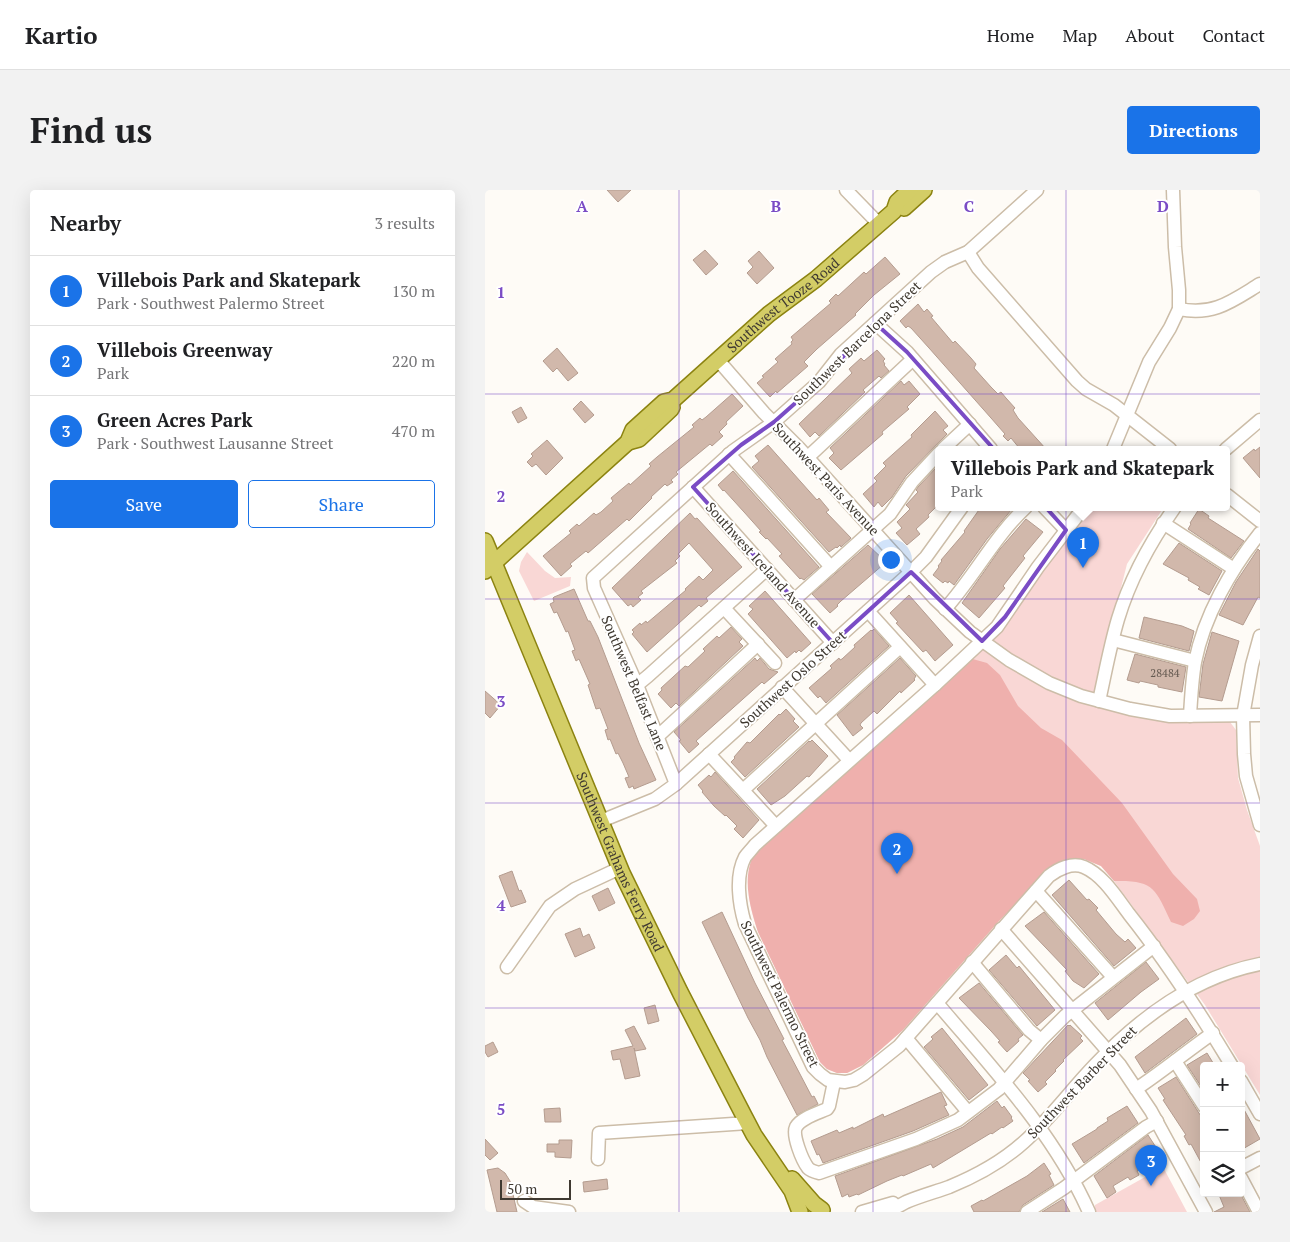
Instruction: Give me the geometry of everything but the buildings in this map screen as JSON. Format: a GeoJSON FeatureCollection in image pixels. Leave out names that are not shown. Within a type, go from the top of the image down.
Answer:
{"type":"FeatureCollection","features":[{"type":"Feature","properties":{"kind":"main road","name":"Southwest Tooze Road"},"geometry":{"type":"LineString","coordinates":[[894,211],[897,202],[910,190]]}},
{"type":"Feature","properties":{"kind":"main road","name":"Southwest Tooze Road"},"geometry":{"type":"LineString","coordinates":[[489,567],[628,442],[633,430],[664,402],[673,400],[769,314],[815,279],[894,211],[903,209],[924,190]]}},
{"type":"Feature","properties":{"kind":"main road","name":"Southwest Grahams Ferry Road"},"geometry":{"type":"LineString","coordinates":[[485,541],[489,567],[620,868],[680,992],[747,1123],[792,1192],[800,1212]]}},
{"type":"Feature","properties":{"kind":"main road","name":"Southwest Grahams Ferry Road"},"geometry":{"type":"LineString","coordinates":[[778,1169],[788,1174],[822,1211]]}},
{"type":"Feature","properties":{"kind":"street"},"geometry":{"type":"LineString","coordinates":[[846,190],[879,224]]}},
{"type":"Feature","properties":{"kind":"street","name":"Southwest Barcelona Street"},"geometry":{"type":"LineString","coordinates":[[593,582],[593,578],[601,569],[729,454],[774,422],[819,382],[841,354],[931,272],[945,262],[968,252],[1037,190]]}},
{"type":"Feature","properties":{"kind":"street"},"geometry":{"type":"LineString","coordinates":[[1114,446],[1149,362],[1167,334],[1179,309],[1173,190]]}},
{"type":"Feature","properties":{"kind":"street"},"geometry":{"type":"LineString","coordinates":[[968,252],[978,268],[1077,381],[1086,389],[1114,405],[1166,446]]}},
{"type":"Feature","properties":{"kind":"street"},"geometry":{"type":"LineString","coordinates":[[1179,309],[1205,312],[1234,301],[1260,284]]}},
{"type":"Feature","properties":{"kind":"street"},"geometry":{"type":"LineString","coordinates":[[875,323],[913,359],[988,446]]}},
{"type":"Feature","properties":{"kind":"street"},"geometry":{"type":"LineString","coordinates":[[808,457],[913,359]]}},
{"type":"Feature","properties":{"kind":"street","name":"Southwest Paris Avenue"},"geometry":{"type":"LineString","coordinates":[[718,360],[764,413],[808,457],[945,609],[982,641],[1009,660],[1049,683],[1081,696],[1152,713],[1190,716],[1260,715]]}},
{"type":"Feature","properties":{"kind":"street"},"geometry":{"type":"LineString","coordinates":[[1230,446],[1259,423]]}},
{"type":"Feature","properties":{"kind":"street"},"geometry":{"type":"LineString","coordinates":[[946,446],[970,424]]}},
{"type":"Feature","properties":{"kind":"street"},"geometry":{"type":"LineString","coordinates":[[729,454],[831,567]]}},
{"type":"Feature","properties":{"kind":"street"},"geometry":{"type":"LineString","coordinates":[[794,600],[890,514],[912,482],[935,457]]}},
{"type":"Feature","properties":{"kind":"street","name":"Southwest Iceland Avenue"},"geometry":{"type":"LineString","coordinates":[[693,487],[833,643]]}},
{"type":"Feature","properties":{"kind":"street"},"geometry":{"type":"LineString","coordinates":[[1230,497],[1260,521]]}},
{"type":"Feature","properties":{"kind":"street","name":"Southwest Oslo Street"},"geometry":{"type":"LineString","coordinates":[[601,821],[655,799],[676,784],[911,572],[926,557],[959,511]]}},
{"type":"Feature","properties":{"kind":"street"},"geometry":{"type":"LineString","coordinates":[[945,609],[963,588],[1001,535],[1022,511]]}},
{"type":"Feature","properties":{"kind":"street"},"geometry":{"type":"LineString","coordinates":[[1048,511],[1066,530]]}},
{"type":"Feature","properties":{"kind":"street","name":"Southwest Palermo Street"},"geometry":{"type":"LineString","coordinates":[[834,1082],[824,1078],[813,1067],[745,924],[741,913],[740,882],[745,857],[755,845],[982,641],[1005,617],[1032,575],[1081,511]]}},
{"type":"Feature","properties":{"kind":"street"},"geometry":{"type":"LineString","coordinates":[[1099,701],[1118,618],[1129,588],[1142,560],[1172,511]]}},
{"type":"Feature","properties":{"kind":"street"},"geometry":{"type":"LineString","coordinates":[[1163,523],[1233,569]]}},
{"type":"Feature","properties":{"kind":"street"},"geometry":{"type":"LineString","coordinates":[[1190,716],[1195,661],[1212,611],[1233,569],[1260,533]]}},
{"type":"Feature","properties":{"kind":"street"},"geometry":{"type":"LineString","coordinates":[[637,685],[767,570]]}},
{"type":"Feature","properties":{"kind":"street","name":"Southwest Belfast Lane"},"geometry":{"type":"LineString","coordinates":[[593,582],[637,685],[676,784]]}},
{"type":"Feature","properties":{"kind":"street"},"geometry":{"type":"LineString","coordinates":[[724,608],[775,663]]}},
{"type":"Feature","properties":{"kind":"street"},"geometry":{"type":"LineString","coordinates":[[868,612],[935,685]]}},
{"type":"Feature","properties":{"kind":"street"},"geometry":{"type":"LineString","coordinates":[[1260,636],[1252,665],[1243,716],[1246,776],[1260,825]]}},
{"type":"Feature","properties":{"kind":"street"},"geometry":{"type":"LineString","coordinates":[[1113,640],[1195,661]]}},
{"type":"Feature","properties":{"kind":"street"},"geometry":{"type":"LineString","coordinates":[[657,737],[758,644]]}},
{"type":"Feature","properties":{"kind":"street"},"geometry":{"type":"LineString","coordinates":[[743,790],[901,647]]}},
{"type":"Feature","properties":{"kind":"street"},"geometry":{"type":"LineString","coordinates":[[782,687],[849,760]]}},
{"type":"Feature","properties":{"kind":"street"},"geometry":{"type":"LineString","coordinates":[[709,754],[776,826]]}},
{"type":"Feature","properties":{"kind":"street"},"geometry":{"type":"LineString","coordinates":[[1154,946],[1072,1010],[1041,1040],[993,1095],[947,1126],[927,1136],[819,1173],[811,1170],[806,1165],[795,1139],[795,1132],[798,1124],[827,1109],[834,1082],[854,1080],[864,1074],[906,1038],[971,962],[1049,876],[1057,869],[1069,866],[1083,866],[1108,886],[1154,946],[1187,992],[1231,1062]]}},
{"type":"Feature","properties":{"kind":"street"},"geometry":{"type":"LineString","coordinates":[[507,967],[550,906],[575,889],[620,868]]}},
{"type":"Feature","properties":{"kind":"street"},"geometry":{"type":"LineString","coordinates":[[1036,891],[1113,977]]}},
{"type":"Feature","properties":{"kind":"street"},"geometry":{"type":"LineString","coordinates":[[1001,929],[1109,1051],[1157,1121],[1200,1190]]}},
{"type":"Feature","properties":{"kind":"street"},"geometry":{"type":"LineString","coordinates":[[971,962],[1029,1030],[1041,1040]]}},
{"type":"Feature","properties":{"kind":"street","name":"Southwest Barber Street"},"geometry":{"type":"LineString","coordinates":[[886,1212],[951,1186],[1005,1157],[1039,1127],[1109,1051],[1141,1022],[1164,1005],[1223,974],[1260,964]]}},
{"type":"Feature","properties":{"kind":"street"},"geometry":{"type":"LineString","coordinates":[[937,1003],[1005,1083],[1039,1127],[1073,1181],[1089,1212]]}},
{"type":"Feature","properties":{"kind":"street"},"geometry":{"type":"LineString","coordinates":[[1136,1089],[1213,1033]]}},
{"type":"Feature","properties":{"kind":"street"},"geometry":{"type":"LineString","coordinates":[[906,1038],[968,1112]]}},
{"type":"Feature","properties":{"kind":"street"},"geometry":{"type":"LineString","coordinates":[[1175,1061],[1200,1100]]}},
{"type":"Feature","properties":{"kind":"street"},"geometry":{"type":"LineString","coordinates":[[1245,1088],[1260,1114]]}},
{"type":"Feature","properties":{"kind":"street"},"geometry":{"type":"LineString","coordinates":[[1027,1212],[1157,1121]]}},
{"type":"Feature","properties":{"kind":"street"},"geometry":{"type":"LineString","coordinates":[[598,1159],[599,1133],[747,1123]]}},
{"type":"Feature","properties":{"kind":"street"},"geometry":{"type":"LineString","coordinates":[[1245,1166],[1260,1158]]}},
{"type":"Feature","properties":{"kind":"street"},"geometry":{"type":"LineString","coordinates":[[1245,1186],[1259,1212]]}},
{"type":"Feature","properties":{"kind":"street"},"geometry":{"type":"LineString","coordinates":[[1202,1197],[1206,1212]]}},
{"type":"Feature","properties":{"kind":"street"},"geometry":{"type":"LineString","coordinates":[[524,1201],[533,1207],[569,1212]]}},
{"type":"Feature","properties":{"kind":"street","name":"Southwest Barber Street"},"geometry":{"type":"LineString","coordinates":[[862,1212],[895,1202],[905,1203]]}},
{"type":"Feature","properties":{"kind":"highlighted area"},"geometry":{"type":"Polygon","coordinates":[[[875,323],[907,352],[1066,530],[1005,617],[982,641],[911,572],[833,643],[693,487],[741,445],[774,422],[819,382],[875,323]]]}},
{"type":"Feature","properties":{"kind":"shaded area"},"geometry":{"type":"Polygon","coordinates":[[[1084,511],[1161,511],[1127,564],[1094,695],[1046,674],[990,641],[1084,511]]]}},
{"type":"Feature","properties":{"kind":"shaded area"},"geometry":{"type":"Polygon","coordinates":[[[527,552],[545,571],[555,578],[571,577],[570,586],[534,601],[519,571],[521,562],[527,552]]]}},
{"type":"Feature","properties":{"kind":"shaded area"},"geometry":{"type":"Polygon","coordinates":[[[981,649],[985,649],[1086,702],[1121,713],[1176,721],[1230,722],[1236,730],[1238,778],[1260,846],[1260,1095],[1245,1070],[1245,1062],[1240,1062],[1205,1005],[1114,881],[1101,866],[1084,859],[1067,860],[1053,866],[999,921],[903,1030],[863,1065],[847,1073],[837,1073],[827,1069],[820,1062],[758,932],[749,896],[751,860],[981,649]]]}},
{"type":"Feature","properties":{"kind":"shaded area"},"geometry":{"type":"Polygon","coordinates":[[[969,658],[987,663],[1000,675],[1018,706],[1041,728],[1062,740],[1122,803],[1173,874],[1197,899],[1200,911],[1194,919],[1183,926],[1171,922],[1161,901],[1151,888],[1145,885],[1138,882],[1114,881],[1101,866],[1084,859],[1067,860],[1053,865],[999,921],[903,1030],[863,1065],[847,1073],[837,1073],[827,1069],[820,1062],[758,932],[748,888],[751,861],[761,849],[969,658]]]}},
{"type":"Feature","properties":{"kind":"shaded area"},"geometry":{"type":"Polygon","coordinates":[[[1163,1167],[1187,1212],[1095,1212],[1095,1205],[1163,1167]]]}},
{"type":"Feature","properties":{"kind":"place","name":"Villebois Park and Skatepark"},"geometry":{"type":"Point","coordinates":[1083,568]}},
{"type":"Feature","properties":{"kind":"place","name":"Villebois Greenway"},"geometry":{"type":"Point","coordinates":[897,874]}},
{"type":"Feature","properties":{"kind":"place","name":"Green Acres Park"},"geometry":{"type":"Point","coordinates":[1151,1186]}}]}
